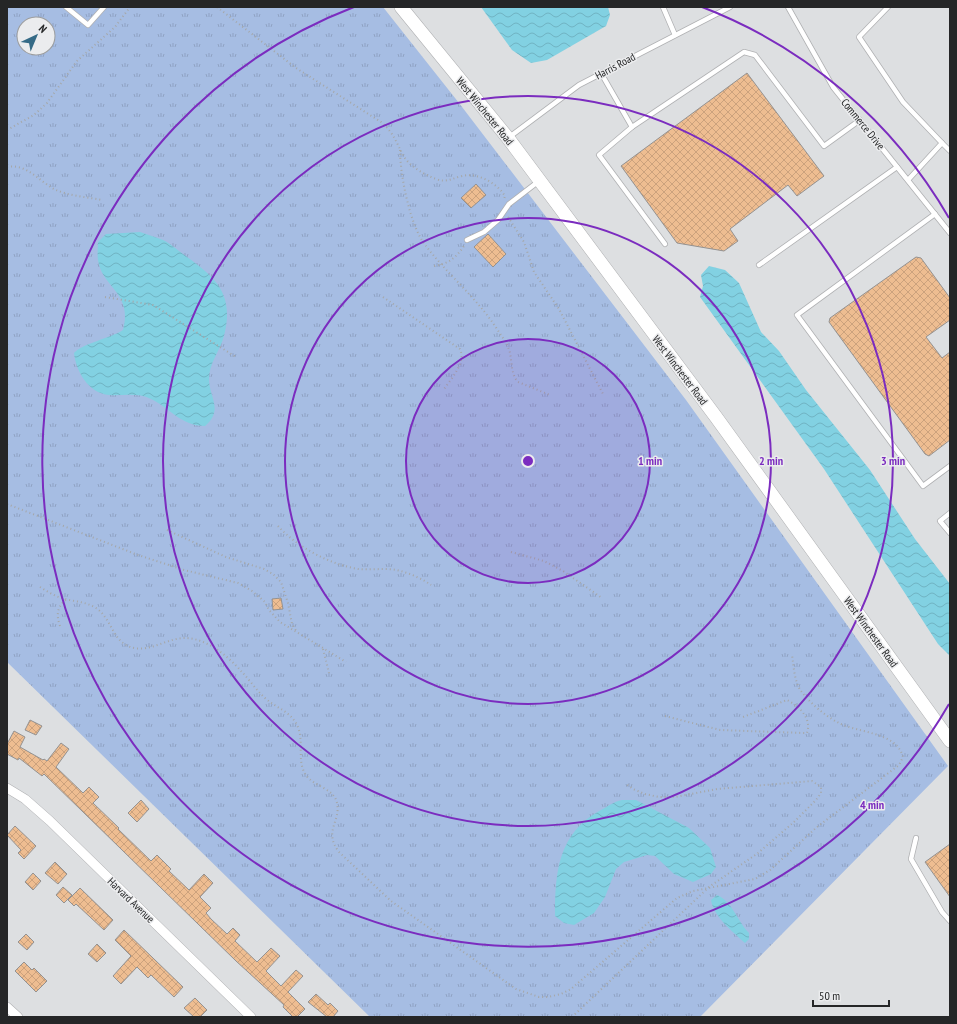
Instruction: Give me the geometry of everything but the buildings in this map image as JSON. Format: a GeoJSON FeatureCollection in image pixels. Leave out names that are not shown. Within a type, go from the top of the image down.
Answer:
{"type":"FeatureCollection","features":[{"type":"Feature","properties":{"kind":"main road","name":"West Winchester Road"},"geometry":{"type":"LineString","coordinates":[[401,7],[508,138],[716,417],[950,741]]}},
{"type":"Feature","properties":{"kind":"street","name":"Harvard Avenue"},"geometry":{"type":"LineString","coordinates":[[7,788],[24,798],[50,821],[251,1017]]}},
{"type":"Feature","properties":{"kind":"street"},"geometry":{"type":"LineString","coordinates":[[7,1007],[18,1017]]}},
{"type":"Feature","properties":{"kind":"lane"},"geometry":{"type":"LineString","coordinates":[[66,7],[88,25],[104,7]]}},
{"type":"Feature","properties":{"kind":"lane"},"geometry":{"type":"LineString","coordinates":[[663,7],[675,35]]}},
{"type":"Feature","properties":{"kind":"lane","name":"Harris Road"},"geometry":{"type":"LineString","coordinates":[[508,138],[580,85],[730,7]]}},
{"type":"Feature","properties":{"kind":"lane","name":"Commerce Drive"},"geometry":{"type":"LineString","coordinates":[[788,7],[833,87],[950,233]]}},
{"type":"Feature","properties":{"kind":"lane"},"geometry":{"type":"LineString","coordinates":[[888,7],[859,37],[902,102],[950,151]]}},
{"type":"Feature","properties":{"kind":"lane"},"geometry":{"type":"LineString","coordinates":[[665,244],[599,155],[632,127],[744,52],[756,55],[824,146],[860,120]]}},
{"type":"Feature","properties":{"kind":"lane"},"geometry":{"type":"LineString","coordinates":[[601,73],[632,127]]}},
{"type":"Feature","properties":{"kind":"lane"},"geometry":{"type":"LineString","coordinates":[[908,180],[942,143]]}},
{"type":"Feature","properties":{"kind":"lane"},"geometry":{"type":"LineString","coordinates":[[759,265],[897,167]]}},
{"type":"Feature","properties":{"kind":"lane"},"geometry":{"type":"LineString","coordinates":[[467,240],[484,232],[498,220],[509,204],[539,181]]}},
{"type":"Feature","properties":{"kind":"lane"},"geometry":{"type":"LineString","coordinates":[[935,214],[797,315],[923,486],[950,466]]}},
{"type":"Feature","properties":{"kind":"lane"},"geometry":{"type":"LineString","coordinates":[[950,513],[940,521],[950,533]]}},
{"type":"Feature","properties":{"kind":"lane"},"geometry":{"type":"LineString","coordinates":[[916,838],[911,859],[942,912],[950,921]]}},
{"type":"Feature","properties":{"kind":"path"},"geometry":{"type":"LineString","coordinates":[[7,130],[34,115],[47,103],[77,61],[110,32],[130,7]]}},
{"type":"Feature","properties":{"kind":"path"},"geometry":{"type":"LineString","coordinates":[[217,7],[296,68],[381,122],[390,130],[405,158],[413,167],[436,180],[444,182],[463,176],[472,176],[484,179],[502,191],[505,196],[505,209],[510,222],[524,242],[534,272],[563,315],[603,394]]}},
{"type":"Feature","properties":{"kind":"path"},"geometry":{"type":"LineString","coordinates":[[400,149],[403,180],[407,198],[424,245],[469,293],[503,338],[510,352],[515,378],[518,382],[550,395]]}},
{"type":"Feature","properties":{"kind":"path"},"geometry":{"type":"LineString","coordinates":[[7,166],[21,168],[35,175],[52,188],[62,192],[102,200]]}},
{"type":"Feature","properties":{"kind":"path"},"geometry":{"type":"LineString","coordinates":[[434,266],[443,265],[458,255],[467,240]]}},
{"type":"Feature","properties":{"kind":"path"},"geometry":{"type":"LineString","coordinates":[[105,297],[118,300],[145,302],[153,305],[236,357]]}},
{"type":"Feature","properties":{"kind":"path"},"geometry":{"type":"LineString","coordinates":[[383,297],[460,349],[463,354],[462,360],[444,389]]}},
{"type":"Feature","properties":{"kind":"path"},"geometry":{"type":"LineString","coordinates":[[7,504],[138,555],[184,570],[238,583],[252,591],[265,602],[269,610],[280,622],[322,649],[346,662]]}},
{"type":"Feature","properties":{"kind":"path"},"geometry":{"type":"LineString","coordinates":[[278,526],[291,540],[302,547],[338,563],[357,568],[397,570],[431,585]]}},
{"type":"Feature","properties":{"kind":"path"},"geometry":{"type":"LineString","coordinates":[[167,530],[226,557],[264,569],[273,574],[281,582],[288,603],[292,624],[299,634]]}},
{"type":"Feature","properties":{"kind":"path"},"geometry":{"type":"LineString","coordinates":[[511,552],[544,561],[563,571],[602,598]]}},
{"type":"Feature","properties":{"kind":"path"},"geometry":{"type":"LineString","coordinates":[[40,587],[67,599],[80,601],[98,609],[121,641],[127,646],[138,649],[148,648],[178,639],[192,638],[207,644],[232,661],[265,698],[287,712],[297,725],[302,768],[311,780],[331,793],[336,799],[337,809],[332,838],[334,845],[339,852],[391,901],[516,989],[527,994],[548,997],[561,994],[571,989],[677,898],[693,891],[709,887],[755,879],[770,870],[817,827],[899,765],[903,757],[899,746],[889,739],[838,723],[818,709],[801,691],[796,678],[792,655]]}},
{"type":"Feature","properties":{"kind":"path"},"geometry":{"type":"LineString","coordinates":[[60,626],[57,618],[58,610],[62,603],[67,599]]}},
{"type":"Feature","properties":{"kind":"path"},"geometry":{"type":"LineString","coordinates":[[322,649],[326,657],[329,673]]}},
{"type":"Feature","properties":{"kind":"path"},"geometry":{"type":"LineString","coordinates":[[665,716],[720,730],[803,733],[807,732],[809,727],[807,719],[801,710],[787,700],[743,716]]}},
{"type":"Feature","properties":{"kind":"path"},"geometry":{"type":"LineString","coordinates":[[572,1017],[709,887],[758,853],[794,822],[821,793],[821,787],[812,781],[717,789],[675,797],[659,797],[633,789],[625,783]]}},
{"type":"Feature","properties":{"kind":"green space"},"geometry":{"type":"Polygon","coordinates":[[[7,7],[383,7],[459,103],[686,400],[948,766],[700,1017],[370,1017],[7,662],[7,7]]]}},
{"type":"Feature","properties":{"kind":"water"},"geometry":{"type":"Polygon","coordinates":[[[481,7],[608,7],[610,15],[606,26],[547,60],[531,63],[512,50],[481,7]]]}},
{"type":"Feature","properties":{"kind":"water"},"geometry":{"type":"Polygon","coordinates":[[[140,232],[166,241],[194,262],[213,279],[220,288],[224,297],[227,308],[227,321],[224,336],[209,373],[215,409],[211,420],[205,426],[182,420],[158,403],[146,397],[135,395],[109,395],[95,390],[84,380],[77,367],[74,353],[83,346],[123,330],[125,317],[124,307],[121,299],[101,269],[98,258],[98,242],[106,234],[140,232]]]}},
{"type":"Feature","properties":{"kind":"water"},"geometry":{"type":"Polygon","coordinates":[[[709,266],[725,270],[739,283],[761,332],[779,351],[806,390],[870,470],[915,539],[950,584],[950,656],[938,644],[824,469],[700,297],[703,286],[701,275],[709,266]]]}},
{"type":"Feature","properties":{"kind":"water"},"geometry":{"type":"Polygon","coordinates":[[[622,800],[636,800],[689,828],[710,848],[716,867],[711,874],[693,882],[674,874],[655,856],[647,855],[624,862],[616,869],[605,897],[594,913],[574,925],[564,923],[555,916],[555,900],[558,869],[568,842],[576,830],[587,819],[611,804],[622,800]]]}},
{"type":"Feature","properties":{"kind":"water"},"geometry":{"type":"Polygon","coordinates":[[[717,895],[727,902],[749,933],[749,939],[745,943],[729,929],[716,912],[711,900],[717,895]]]}}]}
